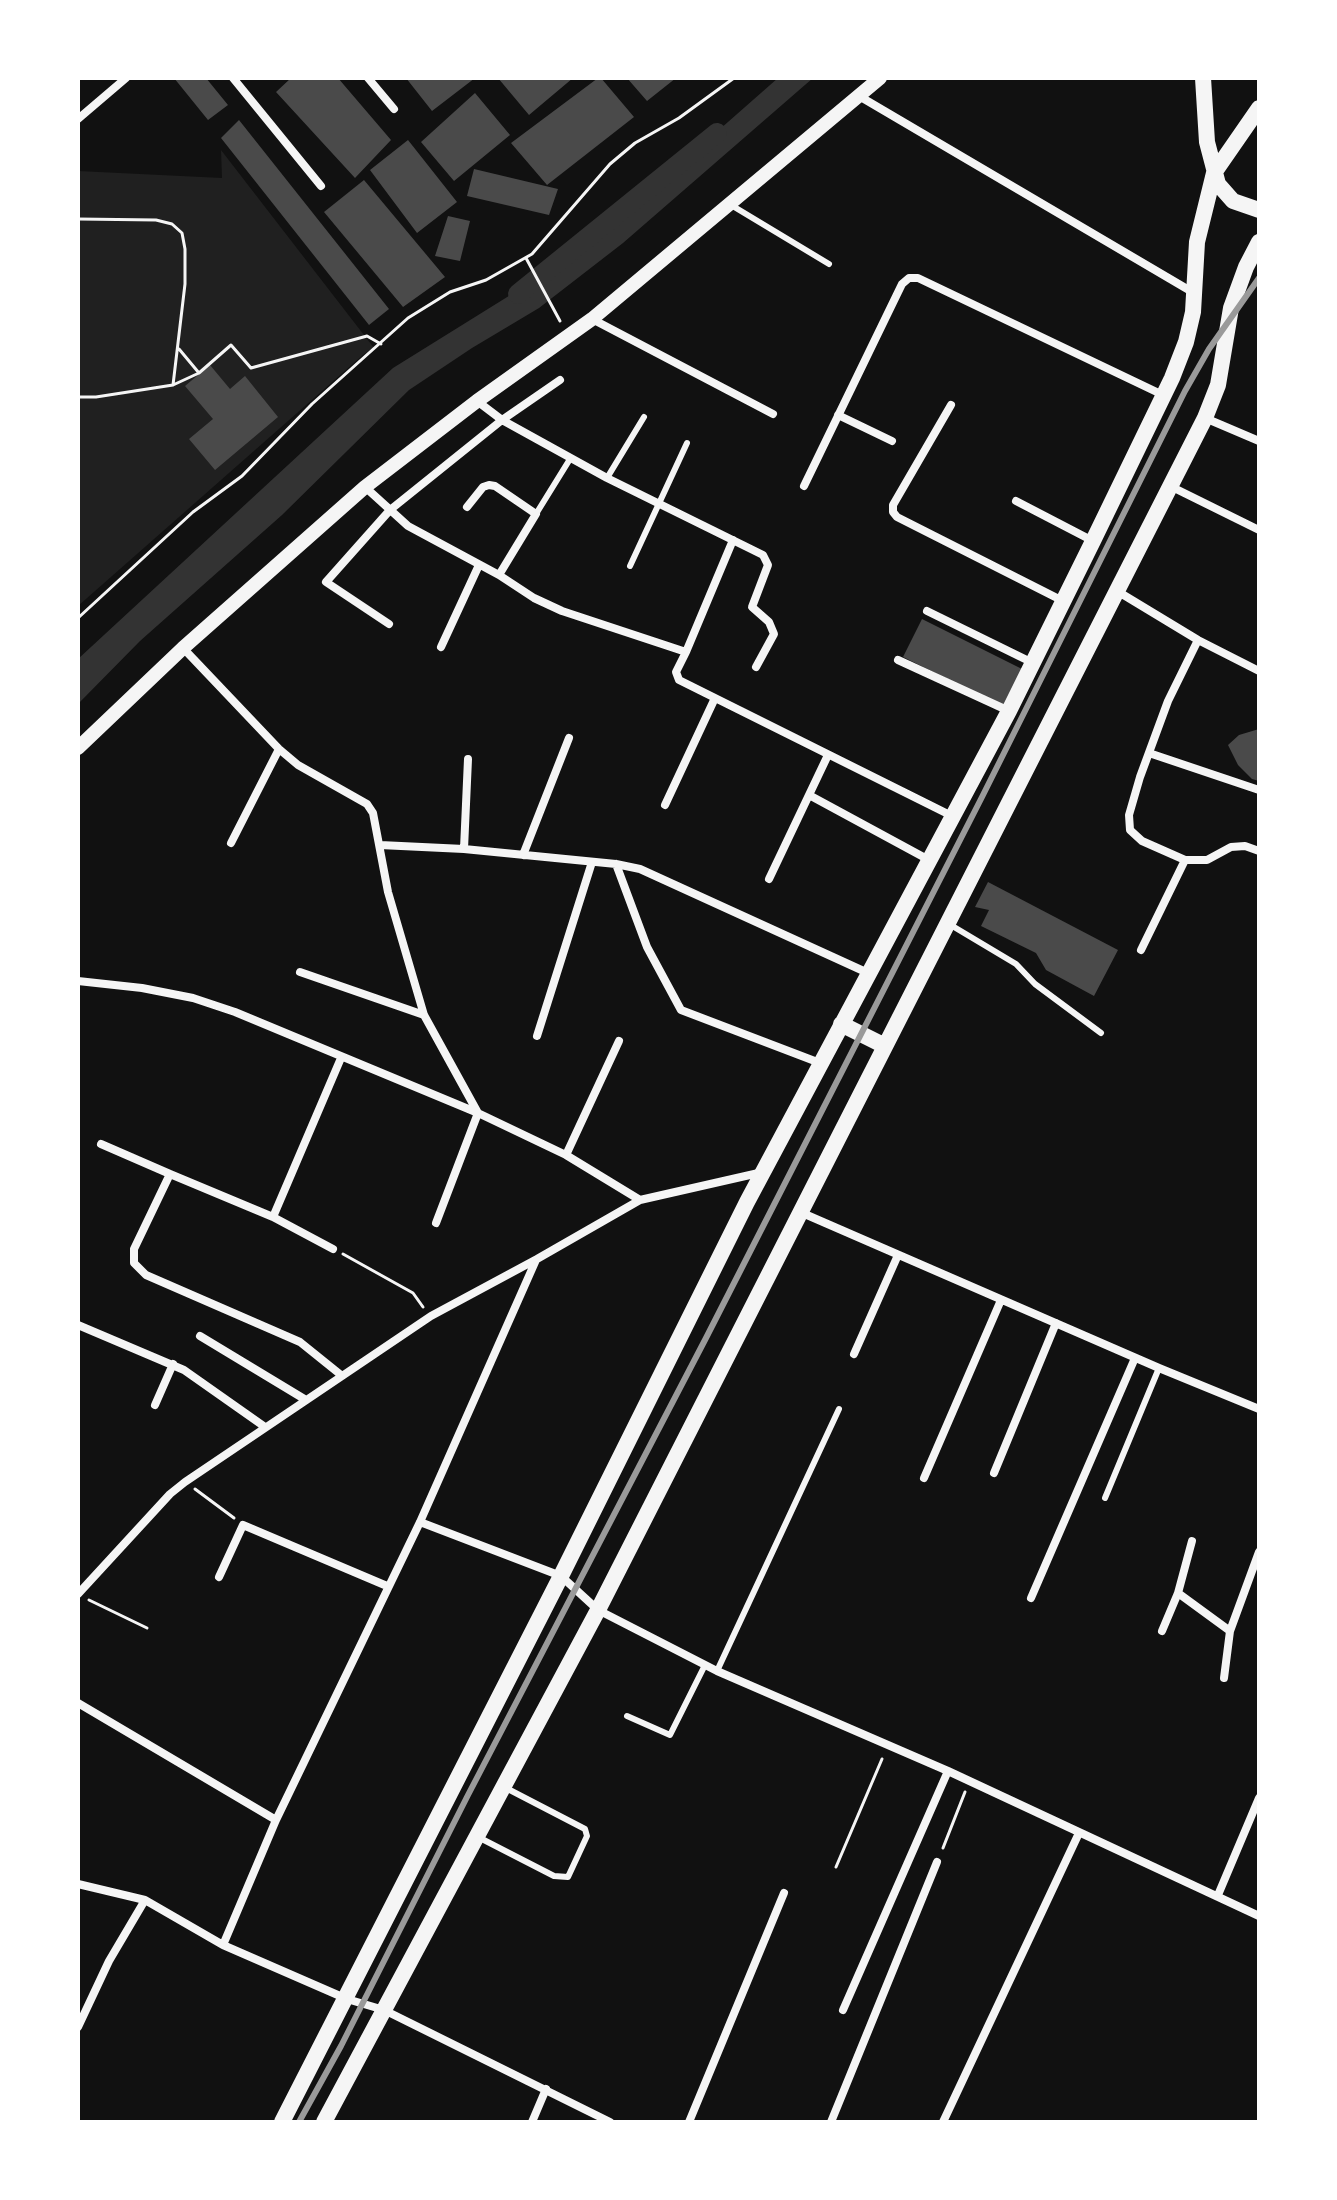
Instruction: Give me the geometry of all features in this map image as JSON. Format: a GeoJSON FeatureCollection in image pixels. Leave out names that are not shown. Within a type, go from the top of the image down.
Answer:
{"type":"FeatureCollection","features":[{"type":"Feature","properties":{"kind":"main road"},"geometry":{"type":"LineString","coordinates":[[1203,78],[1207,142],[1218,184],[1233,201],[1259,210]]}},
{"type":"Feature","properties":{"kind":"main road"},"geometry":{"type":"LineString","coordinates":[[282,2122],[347,1999],[763,1172],[1009,711],[1064,601],[1186,342],[1194,293],[1197,242],[1214,173],[1259,108]]}},
{"type":"Feature","properties":{"kind":"main road"},"geometry":{"type":"LineString","coordinates":[[324,2122],[598,1610],[1205,418],[1218,385],[1235,296],[1259,242]]}},
{"type":"Feature","properties":{"kind":"main road"},"geometry":{"type":"LineString","coordinates":[[841,1024],[885,1046]]}},
{"type":"Feature","properties":{"kind":"street"},"geometry":{"type":"LineString","coordinates":[[78,119],[126,78]]}},
{"type":"Feature","properties":{"kind":"street"},"geometry":{"type":"LineString","coordinates":[[233,78],[321,186]]}},
{"type":"Feature","properties":{"kind":"street"},"geometry":{"type":"LineString","coordinates":[[368,78],[394,109]]}},
{"type":"Feature","properties":{"kind":"street"},"geometry":{"type":"LineString","coordinates":[[78,748],[183,648],[365,487],[477,401],[592,319],[880,78]]}},
{"type":"Feature","properties":{"kind":"street"},"geometry":{"type":"LineString","coordinates":[[859,96],[1194,293]]}},
{"type":"Feature","properties":{"kind":"street"},"geometry":{"type":"LineString","coordinates":[[804,486],[902,284],[909,278],[918,278],[1163,395]]}},
{"type":"Feature","properties":{"kind":"street"},"geometry":{"type":"LineString","coordinates":[[592,319],[773,414]]}},
{"type":"Feature","properties":{"kind":"street"},"geometry":{"type":"LineString","coordinates":[[389,624],[326,582],[390,510],[502,420],[560,380]]}},
{"type":"Feature","properties":{"kind":"street"},"geometry":{"type":"LineString","coordinates":[[477,401],[502,420],[570,459],[767,559],[768,565],[752,607],[769,622],[774,634],[756,667]]}},
{"type":"Feature","properties":{"kind":"street"},"geometry":{"type":"LineString","coordinates":[[951,405],[893,505],[893,512],[897,517],[1064,601]]}},
{"type":"Feature","properties":{"kind":"street"},"geometry":{"type":"LineString","coordinates":[[838,415],[892,441]]}},
{"type":"Feature","properties":{"kind":"street"},"geometry":{"type":"LineString","coordinates":[[1205,418],[1259,441]]}},
{"type":"Feature","properties":{"kind":"street"},"geometry":{"type":"LineString","coordinates":[[467,507],[483,487],[489,485],[536,514],[499,575]]}},
{"type":"Feature","properties":{"kind":"street"},"geometry":{"type":"LineString","coordinates":[[1170,486],[1259,530]]}},
{"type":"Feature","properties":{"kind":"street"},"geometry":{"type":"LineString","coordinates":[[365,487],[408,526],[499,575],[534,598],[562,611],[686,652]]}},
{"type":"Feature","properties":{"kind":"street"},"geometry":{"type":"LineString","coordinates":[[1016,501],[1093,541]]}},
{"type":"Feature","properties":{"kind":"street"},"geometry":{"type":"LineString","coordinates":[[733,540],[676,677],[952,816]]}},
{"type":"Feature","properties":{"kind":"street"},"geometry":{"type":"LineString","coordinates":[[441,647],[479,565]]}},
{"type":"Feature","properties":{"kind":"street"},"geometry":{"type":"LineString","coordinates":[[1117,591],[1198,640],[1259,671]]}},
{"type":"Feature","properties":{"kind":"street"},"geometry":{"type":"LineString","coordinates":[[927,611],[1033,663]]}},
{"type":"Feature","properties":{"kind":"street"},"geometry":{"type":"LineString","coordinates":[[1198,640],[1168,701],[1149,753],[1129,815],[1130,830],[1142,841],[1185,860],[1207,860],[1231,847],[1245,846],[1259,851]]}},
{"type":"Feature","properties":{"kind":"street"},"geometry":{"type":"LineString","coordinates":[[183,648],[279,749],[298,765],[367,804],[373,813],[388,892],[424,1015],[478,1113],[436,1223]]}},
{"type":"Feature","properties":{"kind":"street"},"geometry":{"type":"LineString","coordinates":[[898,660],[1009,711]]}},
{"type":"Feature","properties":{"kind":"street"},"geometry":{"type":"LineString","coordinates":[[665,805],[719,700]]}},
{"type":"Feature","properties":{"kind":"street"},"geometry":{"type":"LineString","coordinates":[[523,855],[569,738]]}},
{"type":"Feature","properties":{"kind":"street"},"geometry":{"type":"LineString","coordinates":[[231,843],[279,749]]}},
{"type":"Feature","properties":{"kind":"street"},"geometry":{"type":"LineString","coordinates":[[1149,753],[1259,790]]}},
{"type":"Feature","properties":{"kind":"street"},"geometry":{"type":"LineString","coordinates":[[769,879],[828,755]]}},
{"type":"Feature","properties":{"kind":"street"},"geometry":{"type":"LineString","coordinates":[[464,849],[468,759]]}},
{"type":"Feature","properties":{"kind":"street"},"geometry":{"type":"LineString","coordinates":[[809,795],[930,860]]}},
{"type":"Feature","properties":{"kind":"street"},"geometry":{"type":"LineString","coordinates":[[380,845],[464,849],[640,869],[868,973]]}},
{"type":"Feature","properties":{"kind":"street"},"geometry":{"type":"LineString","coordinates":[[1141,950],[1185,860]]}},
{"type":"Feature","properties":{"kind":"street"},"geometry":{"type":"LineString","coordinates":[[537,1036],[592,862]]}},
{"type":"Feature","properties":{"kind":"street"},"geometry":{"type":"LineString","coordinates":[[616,864],[647,947],[681,1010],[821,1064]]}},
{"type":"Feature","properties":{"kind":"street"},"geometry":{"type":"LineString","coordinates":[[300,972],[424,1015]]}},
{"type":"Feature","properties":{"kind":"street"},"geometry":{"type":"LineString","coordinates":[[78,981],[142,988],[193,998],[235,1012],[478,1113],[566,1155],[640,1200]]}},
{"type":"Feature","properties":{"kind":"street"},"geometry":{"type":"LineString","coordinates":[[566,1155],[619,1041]]}},
{"type":"Feature","properties":{"kind":"street"},"geometry":{"type":"LineString","coordinates":[[273,1217],[341,1058]]}},
{"type":"Feature","properties":{"kind":"street"},"geometry":{"type":"LineString","coordinates":[[101,1144],[273,1217],[333,1249]]}},
{"type":"Feature","properties":{"kind":"street"},"geometry":{"type":"LineString","coordinates":[[78,1594],[170,1494],[185,1482],[431,1316],[640,1200],[763,1172]]}},
{"type":"Feature","properties":{"kind":"street"},"geometry":{"type":"LineString","coordinates":[[170,1174],[134,1249],[134,1263],[146,1275],[300,1342],[341,1375]]}},
{"type":"Feature","properties":{"kind":"street"},"geometry":{"type":"LineString","coordinates":[[800,1212],[1259,1409]]}},
{"type":"Feature","properties":{"kind":"street"},"geometry":{"type":"LineString","coordinates":[[854,1354],[898,1255]]}},
{"type":"Feature","properties":{"kind":"street"},"geometry":{"type":"LineString","coordinates":[[223,1945],[276,1820],[420,1522],[537,1259]]}},
{"type":"Feature","properties":{"kind":"street"},"geometry":{"type":"LineString","coordinates":[[924,1478],[1001,1300]]}},
{"type":"Feature","properties":{"kind":"street"},"geometry":{"type":"LineString","coordinates":[[994,1473],[1056,1323]]}},
{"type":"Feature","properties":{"kind":"street"},"geometry":{"type":"LineString","coordinates":[[78,1325],[173,1364],[265,1427]]}},
{"type":"Feature","properties":{"kind":"street"},"geometry":{"type":"LineString","coordinates":[[200,1336],[306,1400]]}},
{"type":"Feature","properties":{"kind":"street"},"geometry":{"type":"LineString","coordinates":[[1031,1598],[1135,1358]]}},
{"type":"Feature","properties":{"kind":"street"},"geometry":{"type":"LineString","coordinates":[[155,1405],[173,1364]]}},
{"type":"Feature","properties":{"kind":"street"},"geometry":{"type":"LineString","coordinates":[[420,1522],[561,1576],[598,1610],[717,1671],[948,1771],[1257,1913]]}},
{"type":"Feature","properties":{"kind":"street"},"geometry":{"type":"LineString","coordinates":[[219,1577],[243,1525],[387,1586]]}},
{"type":"Feature","properties":{"kind":"street"},"geometry":{"type":"LineString","coordinates":[[1162,1631],[1178,1593],[1192,1541]]}},
{"type":"Feature","properties":{"kind":"street"},"geometry":{"type":"LineString","coordinates":[[1224,1678],[1230,1631],[1259,1552]]}},
{"type":"Feature","properties":{"kind":"street"},"geometry":{"type":"LineString","coordinates":[[1178,1593],[1230,1631]]}},
{"type":"Feature","properties":{"kind":"street"},"geometry":{"type":"LineString","coordinates":[[78,1703],[276,1820]]}},
{"type":"Feature","properties":{"kind":"street"},"geometry":{"type":"LineString","coordinates":[[843,2010],[948,1771]]}},
{"type":"Feature","properties":{"kind":"street"},"geometry":{"type":"LineString","coordinates":[[1218,1895],[1259,1798]]}},
{"type":"Feature","properties":{"kind":"street"},"geometry":{"type":"LineString","coordinates":[[943,2122],[1079,1833]]}},
{"type":"Feature","properties":{"kind":"street"},"geometry":{"type":"LineString","coordinates":[[831,2122],[937,1862]]}},
{"type":"Feature","properties":{"kind":"street"},"geometry":{"type":"LineString","coordinates":[[78,1884],[145,1900],[223,1945],[347,1999],[384,2010],[610,2122]]}},
{"type":"Feature","properties":{"kind":"street"},"geometry":{"type":"LineString","coordinates":[[689,2122],[784,1893]]}},
{"type":"Feature","properties":{"kind":"street"},"geometry":{"type":"LineString","coordinates":[[78,2027],[109,1961],[145,1900]]}},
{"type":"Feature","properties":{"kind":"street"},"geometry":{"type":"LineString","coordinates":[[532,2122],[546,2089]]}},
{"type":"Feature","properties":{"kind":"lane"},"geometry":{"type":"LineString","coordinates":[[731,205],[829,264]]}},
{"type":"Feature","properties":{"kind":"lane"},"geometry":{"type":"LineString","coordinates":[[607,478],[644,417]]}},
{"type":"Feature","properties":{"kind":"lane"},"geometry":{"type":"LineString","coordinates":[[630,566],[687,443]]}},
{"type":"Feature","properties":{"kind":"lane"},"geometry":{"type":"LineString","coordinates":[[536,514],[570,459]]}},
{"type":"Feature","properties":{"kind":"lane"},"geometry":{"type":"LineString","coordinates":[[947,923],[1016,964],[1035,984],[1101,1033]]}},
{"type":"Feature","properties":{"kind":"lane"},"geometry":{"type":"LineString","coordinates":[[1105,1498],[1159,1368]]}},
{"type":"Feature","properties":{"kind":"lane"},"geometry":{"type":"LineString","coordinates":[[717,1671],[839,1409]]}},
{"type":"Feature","properties":{"kind":"lane"},"geometry":{"type":"LineString","coordinates":[[627,1716],[670,1735],[705,1665]]}},
{"type":"Feature","properties":{"kind":"lane"},"geometry":{"type":"LineString","coordinates":[[478,1837],[554,1876],[568,1877],[587,1836],[585,1829],[504,1787]]}},
{"type":"Feature","properties":{"kind":"path"},"geometry":{"type":"LineString","coordinates":[[78,618],[193,512],[242,476],[312,404],[408,318],[450,292],[486,280],[532,254],[610,164],[635,143],[679,118],[734,78]]}},
{"type":"Feature","properties":{"kind":"path"},"geometry":{"type":"LineString","coordinates":[[78,219],[156,220],[172,224],[182,233],[185,284],[173,385]]}},
{"type":"Feature","properties":{"kind":"path"},"geometry":{"type":"LineString","coordinates":[[526,258],[560,321]]}},
{"type":"Feature","properties":{"kind":"path"},"geometry":{"type":"LineString","coordinates":[[78,397],[173,385],[199,373],[231,345],[251,368],[367,336],[381,344]]}},
{"type":"Feature","properties":{"kind":"path"},"geometry":{"type":"LineString","coordinates":[[179,349],[199,373]]}},
{"type":"Feature","properties":{"kind":"path"},"geometry":{"type":"LineString","coordinates":[[333,1249],[413,1293],[431,1316]]}},
{"type":"Feature","properties":{"kind":"path"},"geometry":{"type":"LineString","coordinates":[[185,1482],[243,1525]]}},
{"type":"Feature","properties":{"kind":"path"},"geometry":{"type":"LineString","coordinates":[[78,1594],[147,1628]]}},
{"type":"Feature","properties":{"kind":"path"},"geometry":{"type":"LineString","coordinates":[[836,1867],[889,1745]]}},
{"type":"Feature","properties":{"kind":"path"},"geometry":{"type":"LineString","coordinates":[[937,1862],[970,1781]]}},
{"type":"Feature","properties":{"kind":"shaded area"},"geometry":{"type":"Polygon","coordinates":[[[778,78],[813,78],[623,243],[539,308],[409,390],[282,515],[140,641],[78,704],[78,659],[393,368],[549,271],[612,224],[778,78]]]}},
{"type":"Feature","properties":{"kind":"shaded area"},"geometry":{"type":"Polygon","coordinates":[[[221,150],[374,348],[78,606],[78,171],[222,178],[221,150]]]}},
{"type":"Feature","properties":{"kind":"building"},"geometry":{"type":"Polygon","coordinates":[[[174,78],[206,78],[228,105],[208,120],[174,78]]]}},
{"type":"Feature","properties":{"kind":"building"},"geometry":{"type":"Polygon","coordinates":[[[291,78],[338,78],[391,140],[355,178],[276,92],[291,78]]]}},
{"type":"Feature","properties":{"kind":"building"},"geometry":{"type":"Polygon","coordinates":[[[406,78],[475,78],[432,111],[406,78]]]}},
{"type":"Feature","properties":{"kind":"building"},"geometry":{"type":"Polygon","coordinates":[[[498,78],[573,78],[529,115],[498,78]]]}},
{"type":"Feature","properties":{"kind":"building"},"geometry":{"type":"Polygon","coordinates":[[[598,78],[634,117],[547,185],[511,143],[598,78]]]}},
{"type":"Feature","properties":{"kind":"building"},"geometry":{"type":"Polygon","coordinates":[[[627,78],[676,78],[647,101],[627,78]]]}},
{"type":"Feature","properties":{"kind":"building"},"geometry":{"type":"Polygon","coordinates":[[[475,93],[510,135],[454,181],[421,142],[475,93]]]}},
{"type":"Feature","properties":{"kind":"building"},"geometry":{"type":"Polygon","coordinates":[[[239,120],[389,309],[369,325],[221,138],[239,120]]]}},
{"type":"Feature","properties":{"kind":"building"},"geometry":{"type":"Polygon","coordinates":[[[408,140],[457,202],[417,233],[370,170],[408,140]]]}},
{"type":"Feature","properties":{"kind":"building"},"geometry":{"type":"Polygon","coordinates":[[[474,169],[558,189],[549,215],[467,196],[474,169]]]}},
{"type":"Feature","properties":{"kind":"building"},"geometry":{"type":"Polygon","coordinates":[[[364,180],[445,277],[403,307],[324,212],[364,180]]]}},
{"type":"Feature","properties":{"kind":"building"},"geometry":{"type":"Polygon","coordinates":[[[448,216],[470,221],[460,261],[435,256],[448,216]]]}},
{"type":"Feature","properties":{"kind":"building"},"geometry":{"type":"Polygon","coordinates":[[[210,365],[230,389],[245,376],[278,417],[215,470],[189,439],[213,419],[185,386],[210,365]]]}},
{"type":"Feature","properties":{"kind":"building"},"geometry":{"type":"Polygon","coordinates":[[[922,619],[1026,671],[1007,708],[903,657],[922,619]]]}},
{"type":"Feature","properties":{"kind":"building"},"geometry":{"type":"Polygon","coordinates":[[[1259,729],[1259,781],[1252,779],[1238,765],[1228,745],[1239,735],[1259,729]]]}},
{"type":"Feature","properties":{"kind":"building"},"geometry":{"type":"Polygon","coordinates":[[[988,882],[1118,950],[1094,996],[1046,970],[1036,953],[981,926],[989,910],[975,907],[988,882]]]}},
{"type":"Feature","properties":{"kind":"waterway"},"geometry":{"type":"LineString","coordinates":[[518,294],[717,133]]}},
{"type":"Feature","properties":{"kind":"railway"},"geometry":{"type":"LineString","coordinates":[[299,2122],[706,1338],[1185,391],[1209,349],[1259,278]]}}]}
